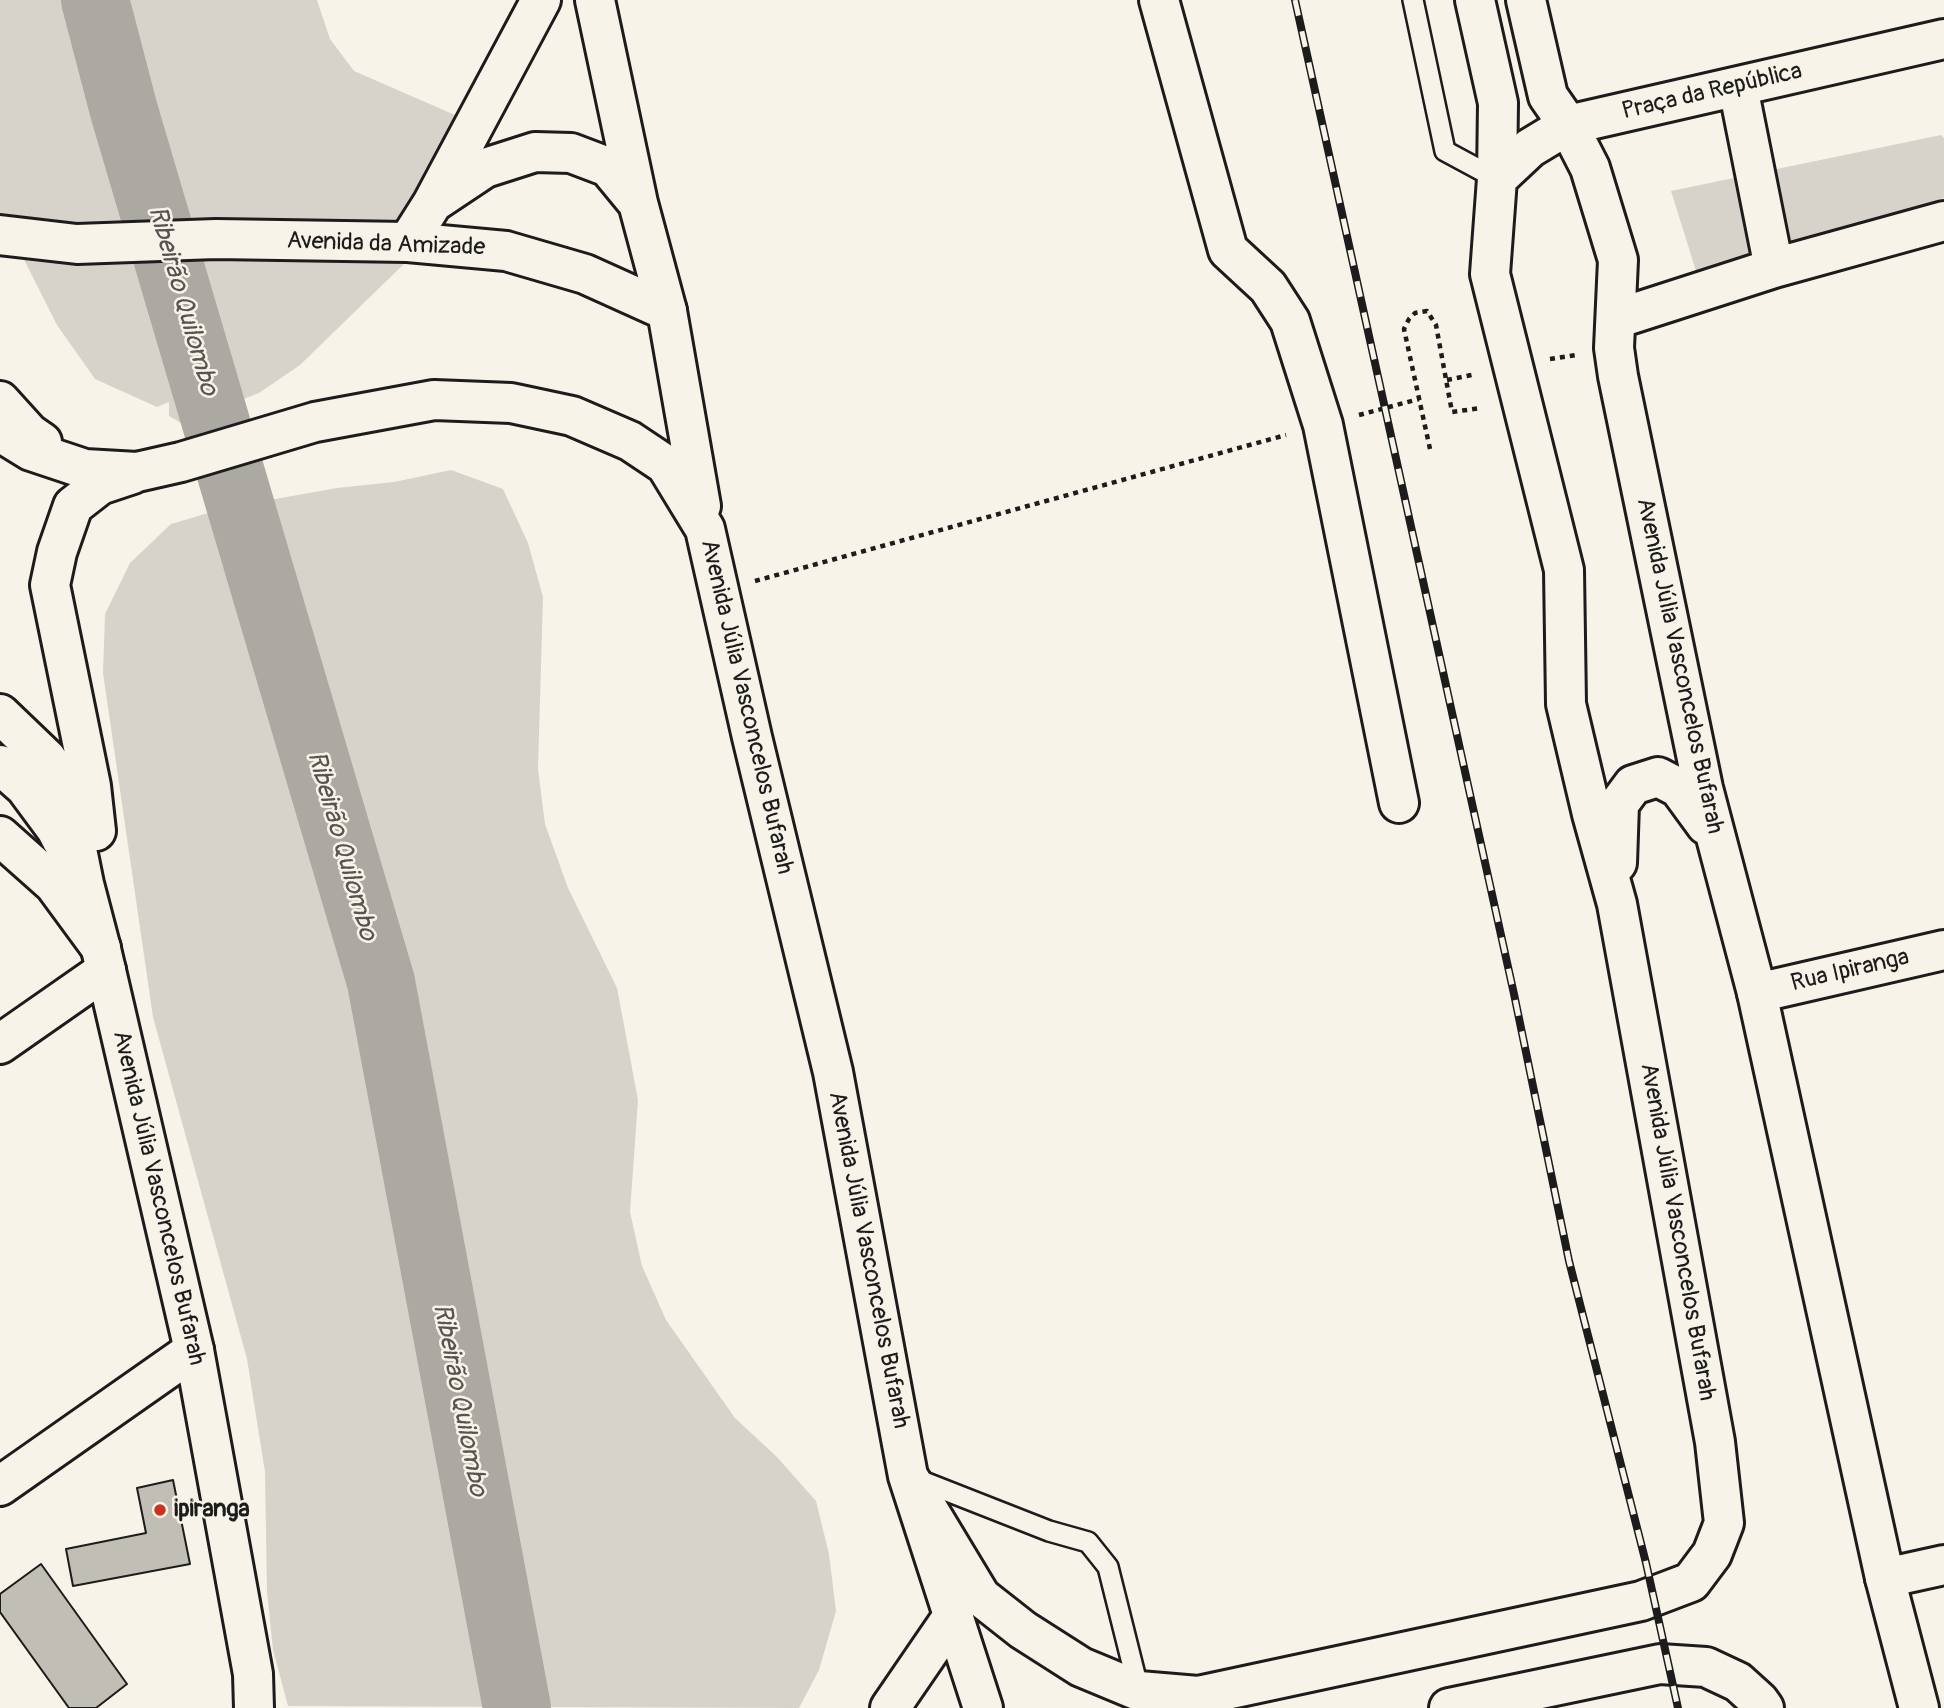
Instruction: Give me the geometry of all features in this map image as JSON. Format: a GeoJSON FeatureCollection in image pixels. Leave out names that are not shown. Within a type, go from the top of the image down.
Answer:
{"type":"FeatureCollection","features":[{"type":"Feature","properties":{"kind":"main road"},"geometry":{"type":"LineString","coordinates":[[408,242],[432,204],[541,0]]}},
{"type":"Feature","properties":{"kind":"main road"},"geometry":{"type":"LineString","coordinates":[[595,0],[638,203],[667,311],[705,529]]}},
{"type":"Feature","properties":{"kind":"main road"},"geometry":{"type":"LineString","coordinates":[[1159,0],[1228,250],[1268,287],[1290,321],[1323,425],[1399,803]]}},
{"type":"Feature","properties":{"kind":"main road","name":"Avenida Júlia Vasconcelos Bufarah"},"geometry":{"type":"LineString","coordinates":[[908,1476],[981,1597],[1023,1630],[1082,1667],[1139,1691],[1198,1696],[1641,1601],[1691,1582],[1712,1554],[1724,1523],[1715,1442],[1616,904],[1566,704],[1564,570],[1490,274],[1497,179],[1498,103],[1475,0]]}},
{"type":"Feature","properties":{"kind":"main road","name":"Avenida Júlia Vasconcelos Bufarah"},"geometry":{"type":"LineString","coordinates":[[1526,0],[1548,96],[1568,125],[1590,168],[1618,260],[1615,334],[1618,376],[1703,788],[1757,993],[1885,1578],[1919,1708]]}},
{"type":"Feature","properties":{"kind":"main road","name":"Praça da República"},"geometry":{"type":"LineString","coordinates":[[1497,179],[1530,148],[1568,125],[1944,38]]}},
{"type":"Feature","properties":{"kind":"main road"},"geometry":{"type":"LineString","coordinates":[[1904,48],[1944,71]]}},
{"type":"Feature","properties":{"kind":"main road"},"geometry":{"type":"LineString","coordinates":[[1738,87],[1774,268]]}},
{"type":"Feature","properties":{"kind":"main road"},"geometry":{"type":"LineString","coordinates":[[432,204],[485,169],[535,152],[571,153],[608,167],[638,203]]}},
{"type":"Feature","properties":{"kind":"main road"},"geometry":{"type":"LineString","coordinates":[[1615,334],[1774,268],[1944,221]]}},
{"type":"Feature","properties":{"kind":"main road","name":"Avenida da Amizade"},"geometry":{"type":"LineString","coordinates":[[0,235],[77,244],[216,239],[408,242],[506,251],[584,274],[667,311]]}},
{"type":"Feature","properties":{"kind":"main road","name":"Avenida Júlia Vasconcelos Bufarah"},"geometry":{"type":"LineString","coordinates":[[0,432],[32,451],[85,469],[137,472],[181,462],[315,422],[434,400],[511,403],[572,416],[630,441],[666,465],[705,529],[833,1072],[908,1476],[983,1708]]}},
{"type":"Feature","properties":{"kind":"main road"},"geometry":{"type":"LineString","coordinates":[[0,401],[29,433],[85,469]]}},
{"type":"Feature","properties":{"kind":"main road"},"geometry":{"type":"LineString","coordinates":[[104,959],[101,872],[91,786],[50,585],[57,552],[73,506],[100,485],[137,472]]}},
{"type":"Feature","properties":{"kind":"main road","name":"Avenida Júlia Vasconcelos Bufarah"},"geometry":{"type":"LineString","coordinates":[[0,714],[47,759],[65,790],[84,884],[104,959],[194,1350],[253,1674],[254,1708]]}},
{"type":"Feature","properties":{"kind":"main road"},"geometry":{"type":"LineString","coordinates":[[0,765],[25,787],[56,829],[84,884]]}},
{"type":"Feature","properties":{"kind":"main road"},"geometry":{"type":"LineString","coordinates":[[1616,904],[1619,804],[1633,785],[1658,777],[1679,788],[1702,819],[1718,848]]}},
{"type":"Feature","properties":{"kind":"main road"},"geometry":{"type":"LineString","coordinates":[[0,836],[54,884],[104,959]]}},
{"type":"Feature","properties":{"kind":"main road","name":"Rua Ipiranga"},"geometry":{"type":"LineString","coordinates":[[1757,993],[1944,950]]}},
{"type":"Feature","properties":{"kind":"main road"},"geometry":{"type":"LineString","coordinates":[[0,1044],[104,959]]}},
{"type":"Feature","properties":{"kind":"main road"},"geometry":{"type":"LineString","coordinates":[[0,1486],[194,1350]]}},
{"type":"Feature","properties":{"kind":"main road"},"geometry":{"type":"LineString","coordinates":[[1885,1578],[1944,1565]]}},
{"type":"Feature","properties":{"kind":"main road"},"geometry":{"type":"LineString","coordinates":[[890,1708],[953,1616]]}},
{"type":"Feature","properties":{"kind":"main road"},"geometry":{"type":"LineString","coordinates":[[1449,1708],[1660,1664],[1706,1667],[1738,1682],[1764,1708]]}},
{"type":"Feature","properties":{"kind":"lane"},"geometry":{"type":"LineString","coordinates":[[1413,0],[1445,151],[1497,179]]}},
{"type":"Feature","properties":{"kind":"lane"},"geometry":{"type":"LineString","coordinates":[[908,1476],[1049,1531],[1088,1542],[1108,1567],[1139,1691]]}},
{"type":"Feature","properties":{"kind":"path"},"geometry":{"type":"LineString","coordinates":[[1430,449],[1404,329],[1415,313],[1427,311],[1436,325],[1452,412],[1481,408]]}},
{"type":"Feature","properties":{"kind":"path"},"geometry":{"type":"LineString","coordinates":[[1513,366],[1615,334]]}},
{"type":"Feature","properties":{"kind":"path"},"geometry":{"type":"LineString","coordinates":[[719,591],[1419,399]]}},
{"type":"Feature","properties":{"kind":"shaded area"},"geometry":{"type":"Polygon","coordinates":[[[0,0],[317,0],[330,39],[354,71],[455,115],[459,132],[480,172],[442,227],[300,365],[259,393],[181,423],[169,416],[169,402],[157,407],[95,379],[57,325],[0,212],[0,0]]]}},
{"type":"Feature","properties":{"kind":"shaded area"},"geometry":{"type":"Polygon","coordinates":[[[1941,135],[1944,138],[1944,198],[1696,271],[1671,191],[1941,135]]]}},
{"type":"Feature","properties":{"kind":"shaded area"},"geometry":{"type":"Polygon","coordinates":[[[451,470],[503,489],[528,543],[543,597],[538,769],[545,824],[568,888],[617,988],[638,1100],[630,1212],[642,1266],[666,1320],[735,1418],[777,1457],[816,1501],[829,1554],[836,1611],[819,1670],[799,1708],[288,1706],[273,1650],[267,1592],[265,1472],[247,1359],[153,1017],[103,673],[105,614],[130,563],[171,524],[225,508],[337,488],[394,482],[451,470]]]}},
{"type":"Feature","properties":{"kind":"building","name":"ipiranga"},"geometry":{"type":"Polygon","coordinates":[[[173,1480],[190,1564],[73,1586],[66,1549],[146,1533],[137,1488],[173,1480]]]}},
{"type":"Feature","properties":{"kind":"building"},"geometry":{"type":"Polygon","coordinates":[[[41,1564],[127,1684],[96,1708],[69,1708],[0,1612],[0,1594],[41,1564]]]}},
{"type":"Feature","properties":{"kind":"waterway","name":"Ribeirão Quilombo"},"geometry":{"type":"LineString","coordinates":[[95,0],[124,111],[381,982],[517,1708]]}},
{"type":"Feature","properties":{"kind":"railway"},"geometry":{"type":"LineString","coordinates":[[1295,0],[1514,994],[1569,1261],[1646,1563],[1678,1708]]}},
{"type":"Feature","properties":{"kind":"place","name":"ipiranga"},"geometry":{"type":"Point","coordinates":[160,1510]}}]}
